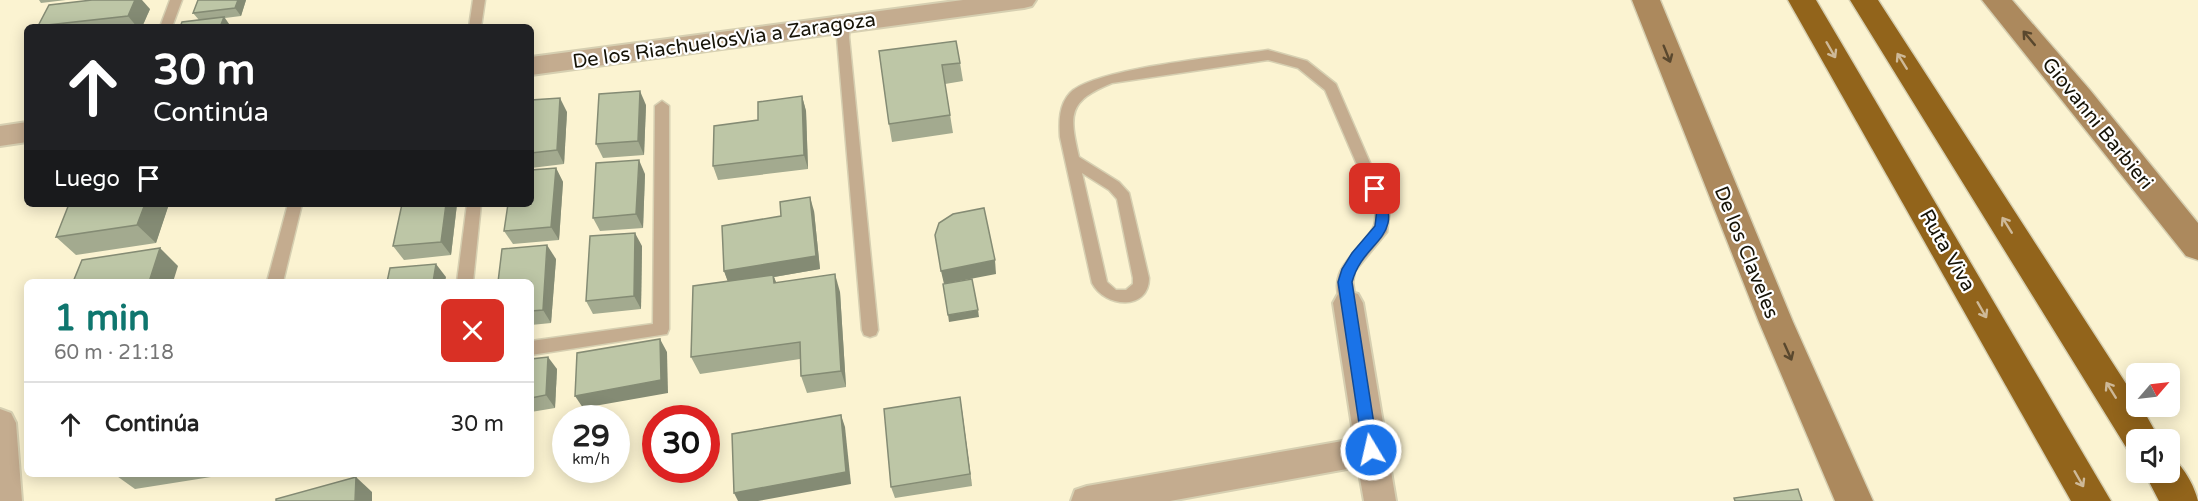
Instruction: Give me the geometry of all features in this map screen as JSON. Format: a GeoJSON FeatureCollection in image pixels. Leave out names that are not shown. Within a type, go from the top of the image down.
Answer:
{"type":"FeatureCollection","features":[{"type":"Feature","properties":{"kind":"highway","name":"Ruta Viva"},"geometry":{"type":"LineString","coordinates":[[1802,0],[2092,501]]}},
{"type":"Feature","properties":{"kind":"highway"},"geometry":{"type":"LineString","coordinates":[[1864,0],[2135,429]]}},
{"type":"Feature","properties":{"kind":"highway"},"geometry":{"type":"LineString","coordinates":[[2169,483],[2180,501]]}},
{"type":"Feature","properties":{"kind":"main road","name":"De los Claveles"},"geometry":{"type":"LineString","coordinates":[[1646,0],[1776,322],[1854,501]]}},
{"type":"Feature","properties":{"kind":"main road","name":"Giovanni Barbieri"},"geometry":{"type":"LineString","coordinates":[[1996,0],[2079,98],[2198,247]]}},
{"type":"Feature","properties":{"kind":"street","name":"De los RiachuelosVia a Zaragoza"},"geometry":{"type":"LineString","coordinates":[[534,66],[844,24],[919,7],[1024,0]]}},
{"type":"Feature","properties":{"kind":"street"},"geometry":{"type":"LineString","coordinates":[[0,136],[24,132]]}},
{"type":"Feature","properties":{"kind":"street"},"geometry":{"type":"LineString","coordinates":[[1348,303],[1380,501]]}},
{"type":"Feature","properties":{"kind":"street"},"geometry":{"type":"LineString","coordinates":[[0,423],[6,501]]}},
{"type":"Feature","properties":{"kind":"street"},"geometry":{"type":"LineString","coordinates":[[1087,501],[1371,450]]}},
{"type":"Feature","properties":{"kind":"lane"},"geometry":{"type":"LineString","coordinates":[[167,24],[176,0]]}},
{"type":"Feature","properties":{"kind":"lane"},"geometry":{"type":"LineString","coordinates":[[475,24],[479,0]]}},
{"type":"Feature","properties":{"kind":"lane"},"geometry":{"type":"LineString","coordinates":[[844,24],[843,37],[870,330]]}},
{"type":"Feature","properties":{"kind":"lane"},"geometry":{"type":"LineString","coordinates":[[1072,160],[1114,186],[1124,197],[1141,278],[1142,286],[1136,293],[1123,297],[1113,296],[1104,291],[1100,283],[1072,160],[1065,117],[1071,99],[1086,88],[1110,79],[1268,55],[1293,59],[1315,72],[1331,87],[1383,209],[1382,228],[1348,269],[1345,282],[1348,303]]}},
{"type":"Feature","properties":{"kind":"lane"},"geometry":{"type":"LineString","coordinates":[[534,348],[661,329],[662,106]]}},
{"type":"Feature","properties":{"kind":"lane"},"geometry":{"type":"LineString","coordinates":[[276,279],[294,207]]}},
{"type":"Feature","properties":{"kind":"lane"},"geometry":{"type":"LineString","coordinates":[[465,279],[474,207]]}},
{"type":"Feature","properties":{"kind":"building"},"geometry":{"type":"Polygon","coordinates":[[[92,0],[135,0],[128,16],[39,24],[49,5],[92,0]]]}},
{"type":"Feature","properties":{"kind":"building"},"geometry":{"type":"Polygon","coordinates":[[[198,0],[238,0],[235,8],[193,13],[198,0]]]}},
{"type":"Feature","properties":{"kind":"building"},"geometry":{"type":"Polygon","coordinates":[[[224,17],[221,24],[181,24],[182,22],[224,17]]]}},
{"type":"Feature","properties":{"kind":"building"},"geometry":{"type":"Polygon","coordinates":[[[956,41],[960,63],[942,65],[950,115],[889,124],[879,51],[956,41]]]}},
{"type":"Feature","properties":{"kind":"building"},"geometry":{"type":"Polygon","coordinates":[[[640,91],[638,141],[596,144],[599,94],[640,91]]]}},
{"type":"Feature","properties":{"kind":"building"},"geometry":{"type":"Polygon","coordinates":[[[802,96],[804,155],[713,166],[714,126],[758,120],[758,102],[802,96]]]}},
{"type":"Feature","properties":{"kind":"building"},"geometry":{"type":"Polygon","coordinates":[[[560,98],[557,150],[534,153],[534,100],[560,98]]]}},
{"type":"Feature","properties":{"kind":"building"},"geometry":{"type":"Polygon","coordinates":[[[639,160],[636,214],[593,218],[596,163],[639,160]]]}},
{"type":"Feature","properties":{"kind":"building"},"geometry":{"type":"Polygon","coordinates":[[[556,168],[551,227],[504,231],[508,207],[534,207],[534,170],[556,168]]]}},
{"type":"Feature","properties":{"kind":"building"},"geometry":{"type":"Polygon","coordinates":[[[810,197],[816,256],[724,271],[722,226],[781,216],[780,202],[810,197]]]}},
{"type":"Feature","properties":{"kind":"building"},"geometry":{"type":"Polygon","coordinates":[[[68,207],[144,207],[137,225],[56,237],[68,207]]]}},
{"type":"Feature","properties":{"kind":"building"},"geometry":{"type":"Polygon","coordinates":[[[401,207],[446,207],[441,242],[393,246],[401,207]]]}},
{"type":"Feature","properties":{"kind":"building"},"geometry":{"type":"Polygon","coordinates":[[[984,208],[995,260],[941,271],[935,235],[939,223],[953,214],[984,208]]]}},
{"type":"Feature","properties":{"kind":"building"},"geometry":{"type":"Polygon","coordinates":[[[635,233],[634,296],[586,301],[590,236],[635,233]]]}},
{"type":"Feature","properties":{"kind":"building"},"geometry":{"type":"Polygon","coordinates":[[[547,245],[543,310],[534,311],[534,279],[498,279],[502,249],[547,245]]]}},
{"type":"Feature","properties":{"kind":"building"},"geometry":{"type":"Polygon","coordinates":[[[160,248],[150,279],[74,279],[82,260],[160,248]]]}},
{"type":"Feature","properties":{"kind":"building"},"geometry":{"type":"Polygon","coordinates":[[[436,264],[434,279],[388,279],[390,268],[436,264]]]}},
{"type":"Feature","properties":{"kind":"building"},"geometry":{"type":"Polygon","coordinates":[[[835,274],[841,371],[801,376],[800,342],[691,357],[693,286],[773,275],[774,283],[835,274]]]}},
{"type":"Feature","properties":{"kind":"building"},"geometry":{"type":"Polygon","coordinates":[[[972,279],[978,310],[948,315],[943,284],[972,279]]]}},
{"type":"Feature","properties":{"kind":"building"},"geometry":{"type":"Polygon","coordinates":[[[660,339],[661,380],[575,396],[577,353],[660,339]]]}},
{"type":"Feature","properties":{"kind":"building"},"geometry":{"type":"Polygon","coordinates":[[[548,357],[546,395],[534,397],[534,359],[548,357]]]}},
{"type":"Feature","properties":{"kind":"building"},"geometry":{"type":"Polygon","coordinates":[[[960,397],[970,474],[891,487],[884,409],[960,397]]]}},
{"type":"Feature","properties":{"kind":"building"},"geometry":{"type":"Polygon","coordinates":[[[841,415],[846,472],[734,493],[732,434],[841,415]]]}},
{"type":"Feature","properties":{"kind":"building"},"geometry":{"type":"Polygon","coordinates":[[[356,477],[355,501],[276,501],[276,499],[356,477]]]}},
{"type":"Feature","properties":{"kind":"building"},"geometry":{"type":"Polygon","coordinates":[[[1798,489],[1802,501],[1735,501],[1734,498],[1798,489]]]}},
{"type":"Feature","properties":{"kind":"route"},"geometry":{"type":"LineString","coordinates":[[1371,450],[1345,282],[1348,269],[1356,257],[1382,228],[1383,209],[1375,189]]}}]}
